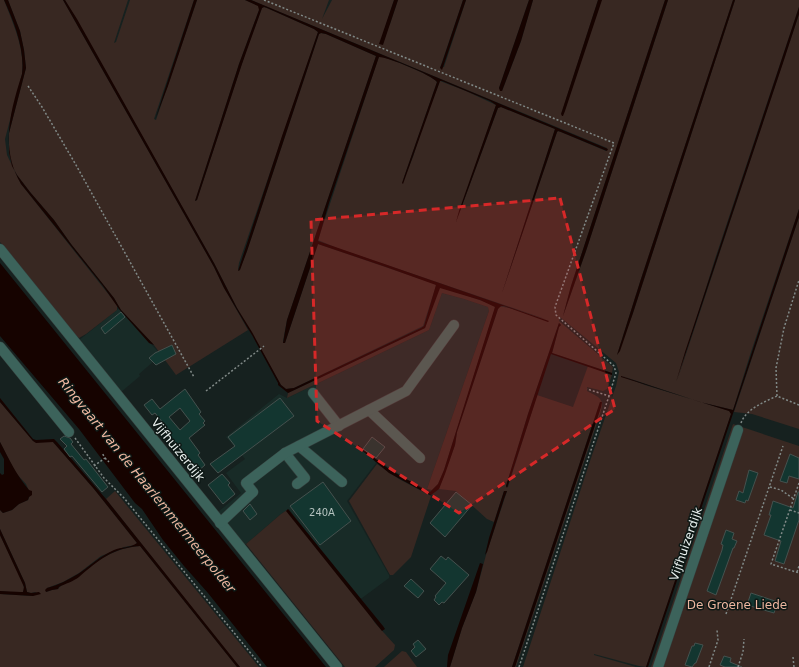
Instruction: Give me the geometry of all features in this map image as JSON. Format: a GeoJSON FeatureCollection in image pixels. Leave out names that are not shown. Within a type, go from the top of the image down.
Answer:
{"type":"FeatureCollection","features":[{"type":"Feature","properties":{"kind":"street","name":"Vijfhuizerdijk"},"geometry":{"type":"LineString","coordinates":[[0,249],[337,667]]}},
{"type":"Feature","properties":{"kind":"street"},"geometry":{"type":"LineString","coordinates":[[220,523],[253,492],[246,483],[285,453],[406,391],[454,325]]}},
{"type":"Feature","properties":{"kind":"street"},"geometry":{"type":"LineString","coordinates":[[0,347],[69,432]]}},
{"type":"Feature","properties":{"kind":"street"},"geometry":{"type":"LineString","coordinates":[[312,393],[339,426]]}},
{"type":"Feature","properties":{"kind":"street"},"geometry":{"type":"LineString","coordinates":[[369,410],[420,458]]}},
{"type":"Feature","properties":{"kind":"street","name":"Vijfhuizerdijk"},"geometry":{"type":"LineString","coordinates":[[658,667],[738,430]]}},
{"type":"Feature","properties":{"kind":"street"},"geometry":{"type":"LineString","coordinates":[[299,446],[342,482]]}},
{"type":"Feature","properties":{"kind":"street"},"geometry":{"type":"LineString","coordinates":[[285,453],[305,478],[297,484]]}},
{"type":"Feature","properties":{"kind":"path"},"geometry":{"type":"LineString","coordinates":[[264,0],[614,143],[555,307],[555,311],[556,316],[614,366],[616,373],[519,667]]}},
{"type":"Feature","properties":{"kind":"path"},"geometry":{"type":"LineString","coordinates":[[28,86],[42,107],[76,166],[194,377]]}},
{"type":"Feature","properties":{"kind":"path"},"geometry":{"type":"LineString","coordinates":[[777,396],[776,368],[784,328],[799,280]]}},
{"type":"Feature","properties":{"kind":"path"},"geometry":{"type":"LineString","coordinates":[[206,391],[264,346]]}},
{"type":"Feature","properties":{"kind":"path"},"geometry":{"type":"LineString","coordinates":[[587,388],[609,396]]}},
{"type":"Feature","properties":{"kind":"path"},"geometry":{"type":"LineString","coordinates":[[738,430],[743,418],[759,404],[777,396],[799,405]]}},
{"type":"Feature","properties":{"kind":"path"},"geometry":{"type":"LineString","coordinates":[[69,432],[77,440],[94,466],[124,498],[262,667]]}},
{"type":"Feature","properties":{"kind":"path"},"geometry":{"type":"LineString","coordinates":[[726,614],[771,487],[783,446]]}},
{"type":"Feature","properties":{"kind":"path"},"geometry":{"type":"LineString","coordinates":[[102,454],[109,462]]}},
{"type":"Feature","properties":{"kind":"path"},"geometry":{"type":"LineString","coordinates":[[94,466],[105,458]]}},
{"type":"Feature","properties":{"kind":"path"},"geometry":{"type":"LineString","coordinates":[[799,483],[771,564],[798,572],[799,566]]}},
{"type":"Feature","properties":{"kind":"path"},"geometry":{"type":"LineString","coordinates":[[771,487],[785,492],[794,499]]}},
{"type":"Feature","properties":{"kind":"path"},"geometry":{"type":"LineString","coordinates":[[790,510],[799,513]]}},
{"type":"Feature","properties":{"kind":"path"},"geometry":{"type":"LineString","coordinates":[[709,667],[718,640],[717,630]]}},
{"type":"Feature","properties":{"kind":"path"},"geometry":{"type":"LineString","coordinates":[[738,667],[743,652],[744,639]]}},
{"type":"Feature","properties":{"kind":"path"},"geometry":{"type":"LineString","coordinates":[[793,657],[794,667]]}},
{"type":"Feature","properties":{"kind":"highlighted area"},"geometry":{"type":"Polygon","coordinates":[[[560,198],[615,409],[459,513],[317,421],[311,220],[560,198]]]}},
{"type":"Feature","properties":{"kind":"shaded area"},"geometry":{"type":"Polygon","coordinates":[[[442,293],[488,307],[489,311],[427,489],[426,490],[390,470],[363,449],[357,447],[376,463],[347,501],[389,575],[389,578],[360,598],[289,509],[246,544],[244,544],[218,512],[241,493],[226,473],[245,459],[226,437],[279,394],[287,398],[429,330],[442,293]]]}},
{"type":"Feature","properties":{"kind":"shaded area"},"geometry":{"type":"Polygon","coordinates":[[[119,309],[161,355],[121,392],[78,341],[119,309]]]}},
{"type":"Feature","properties":{"kind":"green space"},"geometry":{"type":"Polygon","coordinates":[[[0,0],[4,0],[20,45],[22,55],[22,74],[5,139],[7,155],[21,184],[117,305],[117,310],[79,338],[70,329],[0,242],[0,0]]]}},
{"type":"Feature","properties":{"kind":"green space"},"geometry":{"type":"Polygon","coordinates":[[[8,0],[63,0],[248,330],[176,375],[154,345],[121,310],[114,298],[54,220],[30,192],[12,166],[9,152],[9,133],[26,68],[20,31],[8,0]]]}},
{"type":"Feature","properties":{"kind":"green space"},"geometry":{"type":"Polygon","coordinates":[[[65,0],[128,0],[114,43],[116,42],[130,0],[194,0],[154,119],[156,120],[197,0],[245,0],[259,6],[259,10],[239,64],[195,201],[197,200],[246,51],[262,8],[267,8],[318,32],[239,263],[239,271],[319,34],[326,34],[376,56],[287,320],[283,343],[285,343],[318,244],[435,284],[436,286],[423,326],[294,388],[286,389],[281,385],[237,308],[214,263],[65,0]]]}},
{"type":"Feature","properties":{"kind":"green space"},"geometry":{"type":"Polygon","coordinates":[[[251,0],[329,0],[322,19],[332,0],[394,0],[384,31],[390,24],[398,0],[463,0],[440,68],[444,67],[466,0],[529,0],[499,88],[502,91],[521,41],[533,0],[598,0],[561,115],[601,0],[665,0],[571,286],[563,316],[586,251],[668,0],[733,0],[617,355],[633,313],[735,0],[799,0],[799,7],[715,259],[677,381],[799,14],[799,209],[733,410],[703,403],[730,411],[731,414],[646,667],[594,654],[636,667],[523,667],[616,386],[619,372],[616,363],[560,317],[559,321],[613,367],[612,373],[552,353],[559,327],[561,325],[559,323],[528,414],[506,486],[508,487],[537,395],[573,407],[588,366],[612,375],[607,389],[603,391],[587,387],[587,391],[598,397],[602,402],[600,414],[516,667],[601,407],[600,402],[512,667],[450,667],[462,628],[476,592],[486,555],[507,491],[504,491],[494,522],[487,519],[456,491],[439,489],[455,445],[457,432],[499,307],[508,308],[545,319],[337,248],[318,240],[379,56],[419,71],[437,82],[402,183],[413,157],[424,122],[440,81],[496,105],[456,222],[498,108],[501,107],[555,129],[502,293],[557,132],[561,132],[606,151],[607,148],[251,0]],[[622,376],[645,385],[694,400],[622,376]]]}},
{"type":"Feature","properties":{"kind":"green space"},"geometry":{"type":"Polygon","coordinates":[[[799,217],[799,429],[752,414],[734,412],[799,217]]]}},
{"type":"Feature","properties":{"kind":"green space"},"geometry":{"type":"Polygon","coordinates":[[[442,287],[494,305],[495,308],[444,470],[438,484],[432,490],[427,489],[489,311],[488,307],[442,293],[429,330],[287,398],[288,393],[425,328],[439,288],[442,287]]]}},
{"type":"Feature","properties":{"kind":"green space"},"geometry":{"type":"Polygon","coordinates":[[[0,402],[33,441],[53,442],[94,489],[137,543],[135,545],[124,547],[101,556],[79,573],[63,582],[47,588],[46,592],[58,589],[77,578],[100,560],[114,552],[140,546],[237,667],[0,667],[0,594],[33,596],[36,592],[27,592],[25,583],[0,529],[0,510],[3,513],[12,510],[19,504],[28,500],[32,491],[29,491],[26,484],[15,472],[0,442],[0,402]]]}},
{"type":"Feature","properties":{"kind":"green space","name":"De Groene Liede"},"geometry":{"type":"Polygon","coordinates":[[[733,424],[799,446],[799,667],[651,667],[733,424]]]}},
{"type":"Feature","properties":{"kind":"green space"},"geometry":{"type":"Polygon","coordinates":[[[377,464],[399,479],[431,496],[411,557],[393,575],[390,575],[349,501],[377,464]]]}},
{"type":"Feature","properties":{"kind":"green space"},"geometry":{"type":"Polygon","coordinates":[[[115,491],[259,667],[240,667],[222,646],[106,499],[115,491]]]}},
{"type":"Feature","properties":{"kind":"green space"},"geometry":{"type":"Polygon","coordinates":[[[287,510],[363,605],[375,623],[395,645],[394,650],[375,667],[345,667],[246,544],[287,510]]]}},
{"type":"Feature","properties":{"kind":"green space"},"geometry":{"type":"Polygon","coordinates":[[[0,535],[23,583],[23,592],[17,593],[0,591],[0,535]]]}},
{"type":"Feature","properties":{"kind":"green space"},"geometry":{"type":"Polygon","coordinates":[[[402,651],[406,652],[417,667],[384,667],[402,651]]]}},
{"type":"Feature","properties":{"kind":"water"},"geometry":{"type":"Polygon","coordinates":[[[4,0],[8,0],[20,31],[26,68],[9,133],[14,102],[22,74],[22,55],[18,36],[4,0]]]}},
{"type":"Feature","properties":{"kind":"water"},"geometry":{"type":"Polygon","coordinates":[[[63,0],[65,0],[77,19],[214,263],[237,308],[281,385],[286,389],[294,388],[424,326],[436,285],[318,244],[285,343],[283,343],[287,320],[376,56],[326,34],[319,34],[247,251],[240,270],[238,271],[318,32],[267,8],[262,8],[197,200],[195,201],[239,64],[259,10],[258,6],[245,0],[251,0],[608,149],[607,151],[561,132],[557,132],[502,293],[555,129],[501,107],[498,108],[456,222],[496,105],[490,101],[440,81],[403,184],[402,183],[437,82],[427,75],[410,67],[379,57],[329,203],[318,241],[549,321],[548,322],[504,306],[501,306],[498,309],[457,432],[455,445],[439,489],[431,495],[426,493],[389,473],[357,446],[358,445],[390,470],[430,492],[438,484],[444,470],[495,307],[480,300],[440,288],[425,328],[288,393],[278,385],[252,335],[224,288],[214,267],[63,0]]]}},
{"type":"Feature","properties":{"kind":"water"},"geometry":{"type":"Polygon","coordinates":[[[194,0],[197,0],[155,120],[194,0]]]}},
{"type":"Feature","properties":{"kind":"water"},"geometry":{"type":"Polygon","coordinates":[[[394,0],[398,0],[383,45],[379,44],[394,0]]]}},
{"type":"Feature","properties":{"kind":"water"},"geometry":{"type":"Polygon","coordinates":[[[463,0],[466,0],[442,70],[440,68],[463,0]]]}},
{"type":"Feature","properties":{"kind":"water"},"geometry":{"type":"Polygon","coordinates":[[[529,0],[533,0],[521,41],[502,91],[500,91],[499,88],[529,0]]]}},
{"type":"Feature","properties":{"kind":"water"},"geometry":{"type":"Polygon","coordinates":[[[598,0],[602,0],[565,111],[562,116],[561,114],[598,0]]]}},
{"type":"Feature","properties":{"kind":"water"},"geometry":{"type":"Polygon","coordinates":[[[665,0],[668,0],[586,251],[563,316],[571,286],[665,0]]]}},
{"type":"Feature","properties":{"kind":"water"},"geometry":{"type":"Polygon","coordinates":[[[733,0],[735,0],[633,313],[620,351],[617,355],[640,282],[733,0]]]}},
{"type":"Feature","properties":{"kind":"water"},"geometry":{"type":"Polygon","coordinates":[[[799,7],[799,14],[783,63],[676,382],[685,352],[799,7]]]}},
{"type":"Feature","properties":{"kind":"water"},"geometry":{"type":"Polygon","coordinates":[[[9,144],[11,157],[15,171],[12,166],[9,144]]]}},
{"type":"Feature","properties":{"kind":"water"},"geometry":{"type":"Polygon","coordinates":[[[15,171],[114,298],[121,310],[154,345],[149,343],[119,309],[103,286],[21,184],[15,171]]]}},
{"type":"Feature","properties":{"kind":"water"},"geometry":{"type":"Polygon","coordinates":[[[799,209],[799,217],[648,667],[646,667],[731,414],[729,411],[702,402],[733,410],[799,209]]]}},
{"type":"Feature","properties":{"kind":"water","name":"Ringvaart van de Haarlemmermeerpolder"},"geometry":{"type":"Polygon","coordinates":[[[0,263],[326,667],[267,667],[208,593],[163,540],[142,509],[135,503],[79,429],[0,336],[0,263]]]}},
{"type":"Feature","properties":{"kind":"water"},"geometry":{"type":"Polygon","coordinates":[[[559,323],[561,325],[559,327],[552,353],[612,373],[612,375],[551,354],[507,488],[506,486],[528,414],[559,323]]]}},
{"type":"Feature","properties":{"kind":"water"},"geometry":{"type":"Polygon","coordinates":[[[621,376],[691,399],[621,377],[621,376]]]}},
{"type":"Feature","properties":{"kind":"water"},"geometry":{"type":"Polygon","coordinates":[[[0,398],[33,439],[54,439],[57,442],[106,499],[240,667],[237,667],[140,546],[121,549],[114,552],[100,560],[72,581],[59,587],[58,589],[46,592],[45,590],[47,588],[59,584],[74,576],[109,552],[132,546],[137,543],[94,489],[53,442],[36,443],[33,441],[0,402],[0,398]]]}},
{"type":"Feature","properties":{"kind":"water"},"geometry":{"type":"Polygon","coordinates":[[[600,402],[602,402],[601,407],[519,655],[515,667],[512,667],[600,402]]]}},
{"type":"Feature","properties":{"kind":"water"},"geometry":{"type":"Polygon","coordinates":[[[0,442],[13,467],[29,490],[32,491],[32,495],[28,500],[19,504],[12,510],[3,513],[0,510],[0,473],[2,475],[4,474],[4,459],[0,452],[0,442]]]}},
{"type":"Feature","properties":{"kind":"water"},"geometry":{"type":"Polygon","coordinates":[[[504,491],[507,491],[485,555],[489,538],[504,491]]]}},
{"type":"Feature","properties":{"kind":"water"},"geometry":{"type":"Polygon","coordinates":[[[288,509],[385,629],[382,631],[286,511],[288,509]]]}},
{"type":"Feature","properties":{"kind":"water"},"geometry":{"type":"Polygon","coordinates":[[[0,529],[25,583],[27,592],[39,592],[41,594],[33,596],[0,594],[0,591],[23,592],[24,587],[0,535],[0,529]]]}},
{"type":"Feature","properties":{"kind":"water"},"geometry":{"type":"Polygon","coordinates":[[[480,563],[483,564],[476,592],[462,628],[450,667],[447,667],[448,655],[480,563]]]}},
{"type":"Feature","properties":{"kind":"building"},"geometry":{"type":"Polygon","coordinates":[[[121,312],[125,317],[105,334],[101,328],[121,312]]]}},
{"type":"Feature","properties":{"kind":"building"},"geometry":{"type":"Polygon","coordinates":[[[172,345],[176,354],[156,365],[149,358],[155,353],[172,345]]]}},
{"type":"Feature","properties":{"kind":"building"},"geometry":{"type":"Polygon","coordinates":[[[185,389],[201,412],[199,414],[205,421],[203,423],[205,425],[189,438],[200,453],[198,455],[205,465],[197,472],[165,431],[168,429],[155,413],[152,415],[144,405],[152,399],[160,409],[185,389]],[[180,408],[169,417],[180,430],[190,421],[180,408]]]}},
{"type":"Feature","properties":{"kind":"building"},"geometry":{"type":"Polygon","coordinates":[[[280,398],[294,416],[218,473],[210,464],[235,446],[228,437],[280,398]]]}},
{"type":"Feature","properties":{"kind":"building"},"geometry":{"type":"Polygon","coordinates":[[[64,436],[70,438],[73,442],[71,444],[84,460],[86,459],[108,487],[102,492],[72,456],[70,457],[64,449],[67,446],[60,439],[64,436]]]}},
{"type":"Feature","properties":{"kind":"building"},"geometry":{"type":"Polygon","coordinates":[[[372,437],[385,447],[376,458],[363,449],[372,437]]]}},
{"type":"Feature","properties":{"kind":"building"},"geometry":{"type":"Polygon","coordinates":[[[790,454],[799,458],[799,479],[789,476],[787,483],[780,481],[790,454]]]}},
{"type":"Feature","properties":{"kind":"building"},"geometry":{"type":"Polygon","coordinates":[[[749,470],[758,473],[748,501],[746,500],[745,503],[736,500],[739,491],[743,493],[749,470]]]}},
{"type":"Feature","properties":{"kind":"building"},"geometry":{"type":"Polygon","coordinates":[[[222,474],[230,483],[228,485],[235,494],[223,504],[208,485],[222,474]]]}},
{"type":"Feature","properties":{"kind":"building"},"geometry":{"type":"Polygon","coordinates":[[[323,482],[351,521],[320,545],[290,506],[323,482]]]}},
{"type":"Feature","properties":{"kind":"building"},"geometry":{"type":"Polygon","coordinates":[[[456,492],[472,505],[445,537],[430,523],[456,492]]]}},
{"type":"Feature","properties":{"kind":"building"},"geometry":{"type":"Polygon","coordinates":[[[798,492],[799,520],[784,564],[775,561],[781,541],[764,535],[771,515],[769,515],[773,501],[793,508],[798,492]]]}},
{"type":"Feature","properties":{"kind":"building"},"geometry":{"type":"Polygon","coordinates":[[[250,504],[257,514],[250,520],[243,511],[250,504]]]}},
{"type":"Feature","properties":{"kind":"building"},"geometry":{"type":"Polygon","coordinates":[[[726,530],[734,533],[732,539],[737,541],[716,595],[707,591],[722,550],[723,545],[721,544],[726,530]]]}},
{"type":"Feature","properties":{"kind":"building"},"geometry":{"type":"Polygon","coordinates":[[[441,556],[446,560],[448,557],[469,575],[444,603],[442,602],[439,605],[434,600],[436,597],[435,596],[446,583],[430,569],[441,556]]]}},
{"type":"Feature","properties":{"kind":"building"},"geometry":{"type":"Polygon","coordinates":[[[411,579],[424,591],[418,598],[404,586],[411,579]]]}},
{"type":"Feature","properties":{"kind":"building"},"geometry":{"type":"Polygon","coordinates":[[[751,593],[778,602],[774,613],[747,605],[751,593]]]}},
{"type":"Feature","properties":{"kind":"building"},"geometry":{"type":"Polygon","coordinates":[[[418,640],[426,649],[416,657],[411,651],[415,647],[413,644],[418,640]]]}},
{"type":"Feature","properties":{"kind":"building"},"geometry":{"type":"Polygon","coordinates":[[[695,643],[703,645],[696,663],[692,667],[685,665],[692,646],[694,646],[695,643]]]}},
{"type":"Feature","properties":{"kind":"building"},"geometry":{"type":"Polygon","coordinates":[[[724,656],[731,658],[730,662],[742,667],[725,667],[720,665],[724,656]]]}}]}
